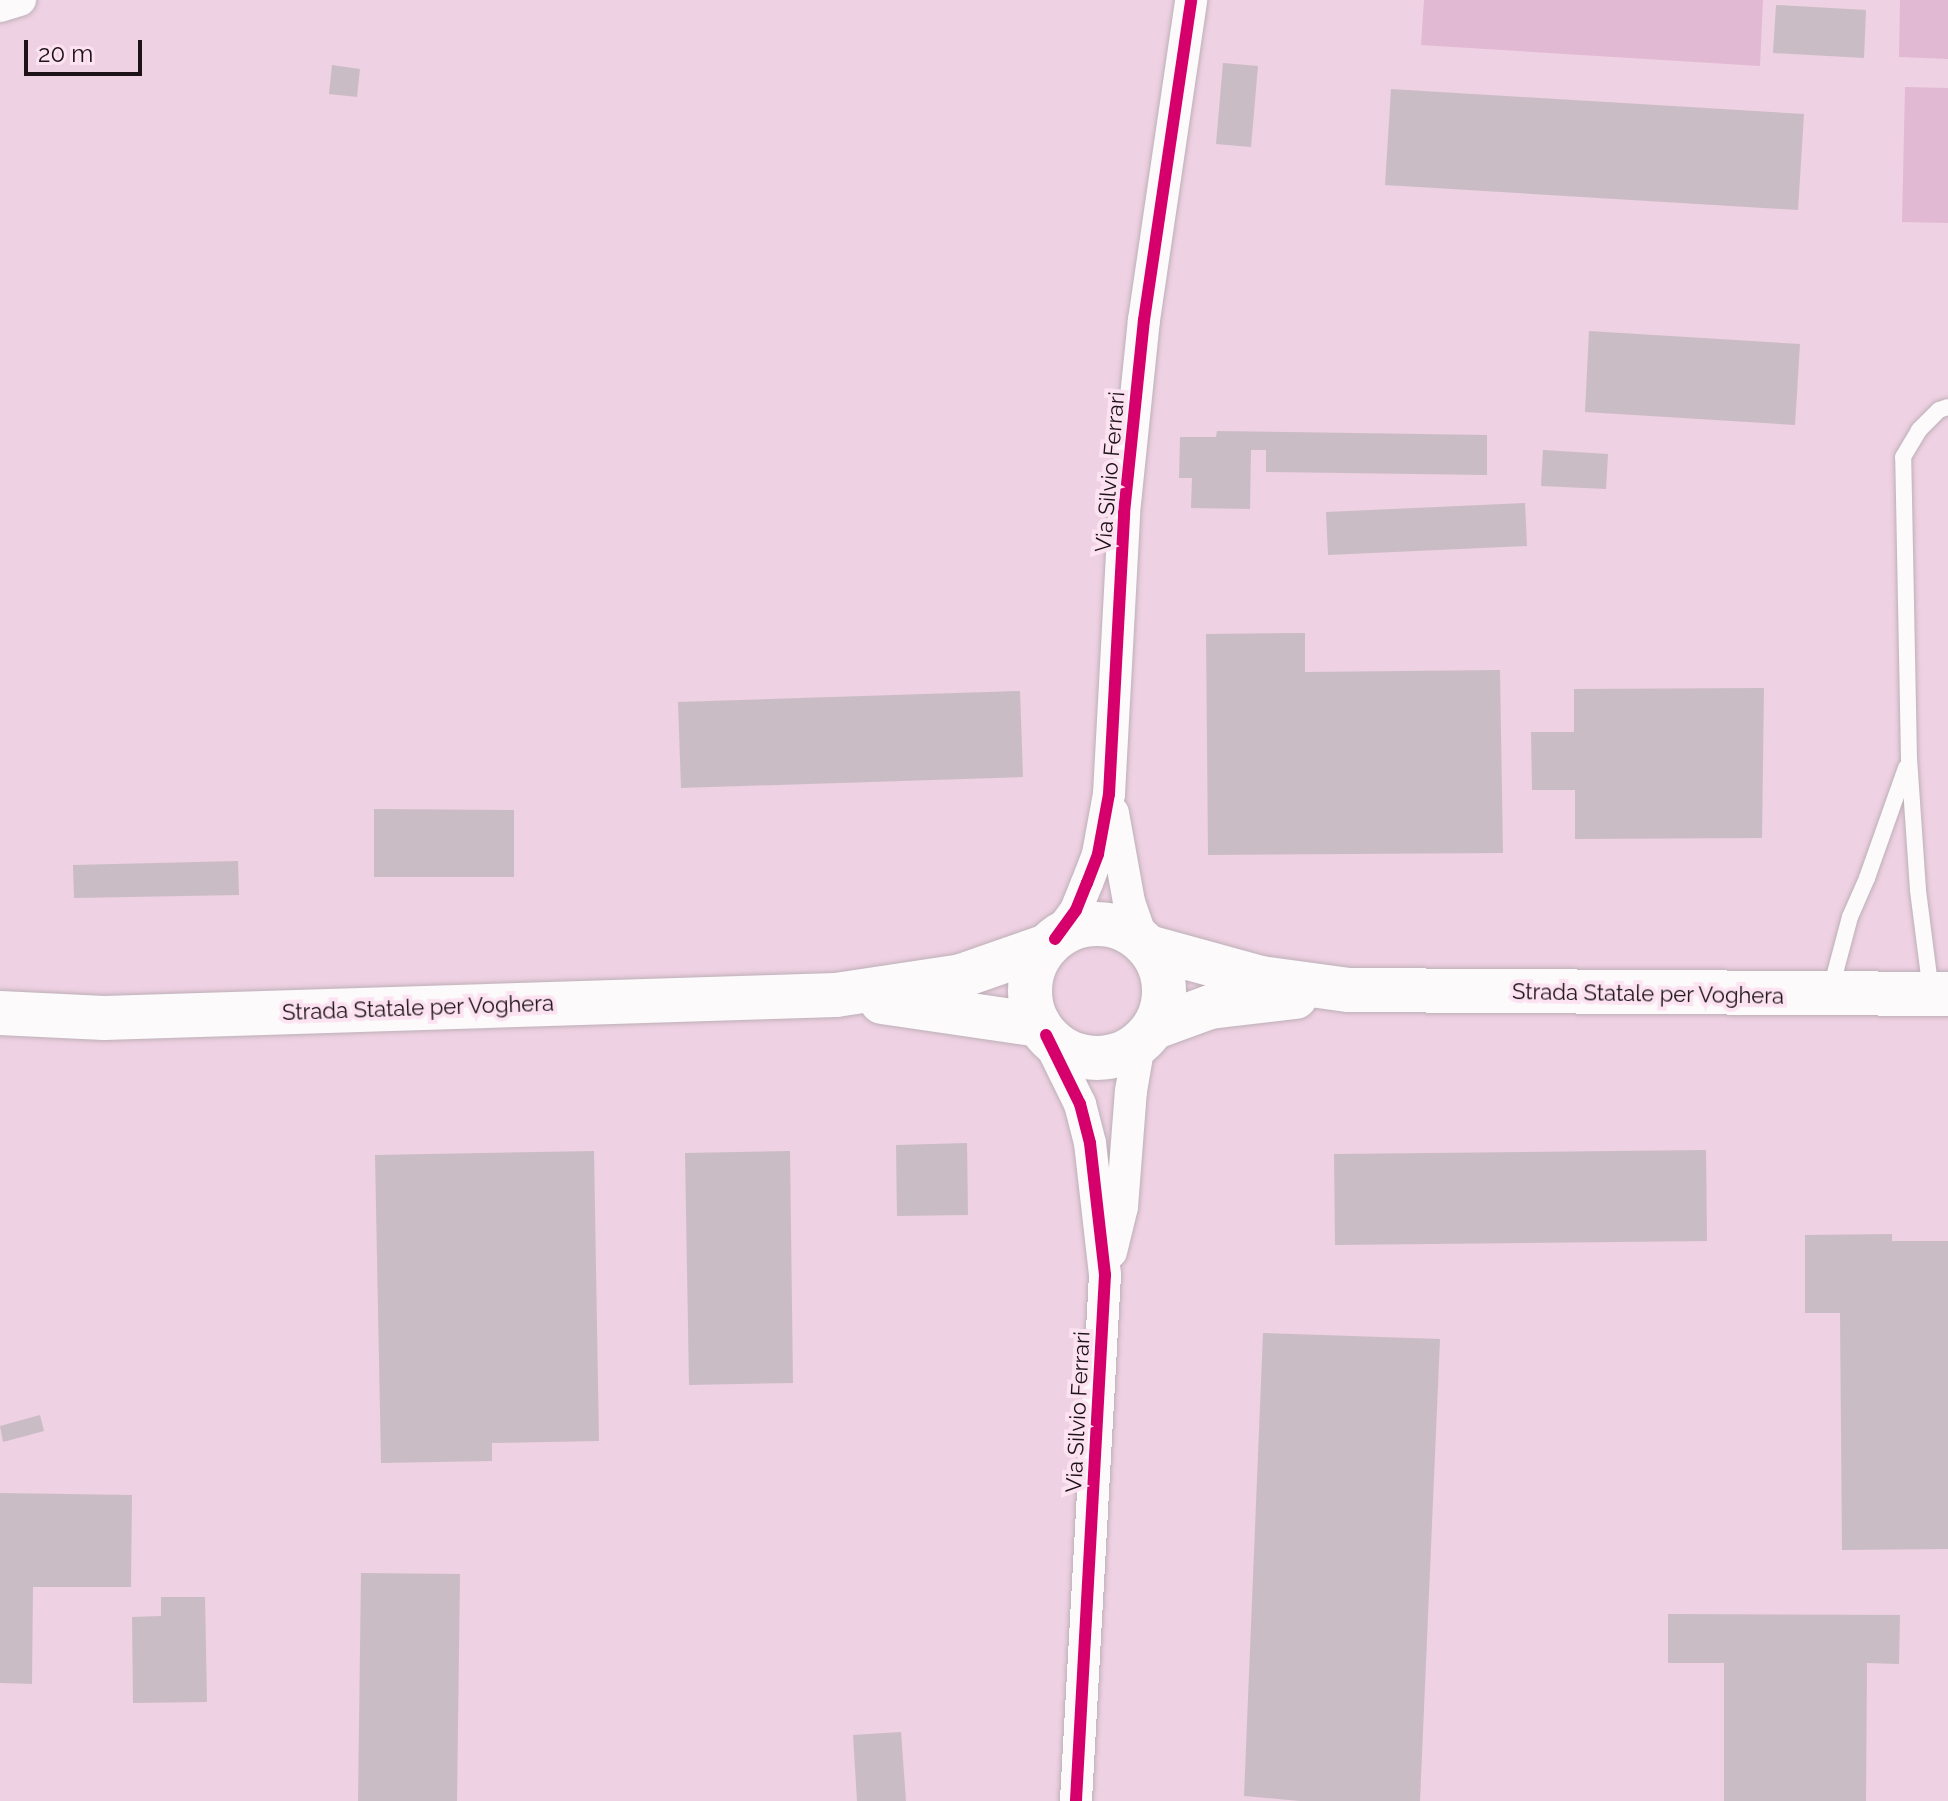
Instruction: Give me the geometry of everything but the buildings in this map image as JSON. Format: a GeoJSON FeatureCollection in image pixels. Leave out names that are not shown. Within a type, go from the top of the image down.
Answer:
{"type":"FeatureCollection","features":[{"type":"Feature","properties":{"kind":"main road","name":"Strada Statale per Voghera"},"geometry":{"type":"LineString","coordinates":[[0,1013],[104,1018],[836,995],[961,976],[1051,942],[1084,925],[1105,924],[1125,930],[1145,944],[1261,978],[1349,990],[1829,996],[1940,994]]}},
{"type":"Feature","properties":{"kind":"main road"},"geometry":{"type":"LineString","coordinates":[[1042,1030],[1031,1005],[1030,984],[1035,964],[1051,942]]}},
{"type":"Feature","properties":{"kind":"main road"},"geometry":{"type":"LineString","coordinates":[[1145,944],[1164,982],[1163,1005],[1147,1035]]}},
{"type":"Feature","properties":{"kind":"main road","name":"Strada Statale per Voghera"},"geometry":{"type":"LineString","coordinates":[[836,995],[1042,1030],[1074,1054],[1096,1059],[1119,1055],[1147,1035],[1210,1007],[1349,990]]}},
{"type":"Feature","properties":{"kind":"street"},"geometry":{"type":"LineString","coordinates":[[0,6],[20,0]]}},
{"type":"Feature","properties":{"kind":"street","name":"Via Silvio Ferrari"},"geometry":{"type":"LineString","coordinates":[[1051,942],[1076,910],[1087,883],[1098,854],[1109,794],[1127,483],[1144,320],[1191,0]]}},
{"type":"Feature","properties":{"kind":"street","name":"Via Silvio Ferrari"},"geometry":{"type":"LineString","coordinates":[[1109,794],[1129,902],[1145,944]]}},
{"type":"Feature","properties":{"kind":"street","name":"Via Silvio Ferrari"},"geometry":{"type":"LineString","coordinates":[[1042,1030],[1080,1104],[1090,1143],[1105,1275],[1076,1801]]}},
{"type":"Feature","properties":{"kind":"street","name":"Via Silvio Ferrari"},"geometry":{"type":"LineString","coordinates":[[1105,1275],[1122,1207],[1131,1091],[1147,1035]]}},
{"type":"Feature","properties":{"kind":"lane"},"geometry":{"type":"LineString","coordinates":[[1940,994],[1918,890],[1909,759],[1903,457],[1919,430],[1939,410],[1948,407]]}},
{"type":"Feature","properties":{"kind":"lane"},"geometry":{"type":"LineString","coordinates":[[1829,996],[1850,917],[1909,759]]}},
{"type":"Feature","properties":{"kind":"shaded area"},"geometry":{"type":"Polygon","coordinates":[[[0,0],[1948,0],[1948,1801],[0,1801],[0,0]]]}},
{"type":"Feature","properties":{"kind":"shaded area"},"geometry":{"type":"Polygon","coordinates":[[[1424,0],[1763,0],[1760,66],[1421,45],[1424,0]]]}},
{"type":"Feature","properties":{"kind":"shaded area"},"geometry":{"type":"Polygon","coordinates":[[[1900,0],[1948,0],[1948,59],[1899,57],[1900,0]]]}},
{"type":"Feature","properties":{"kind":"shaded area"},"geometry":{"type":"Polygon","coordinates":[[[1905,87],[1948,88],[1948,223],[1902,222],[1905,87]]]}},
{"type":"Feature","properties":{"kind":"cycle path"},"geometry":{"type":"LineString","coordinates":[[1055,939],[1076,910],[1098,854],[1109,794],[1124,513],[1144,320],[1191,0]]}},
{"type":"Feature","properties":{"kind":"cycle path"},"geometry":{"type":"LineString","coordinates":[[1046,1035],[1080,1104],[1090,1143],[1105,1275],[1076,1801]]}}]}
